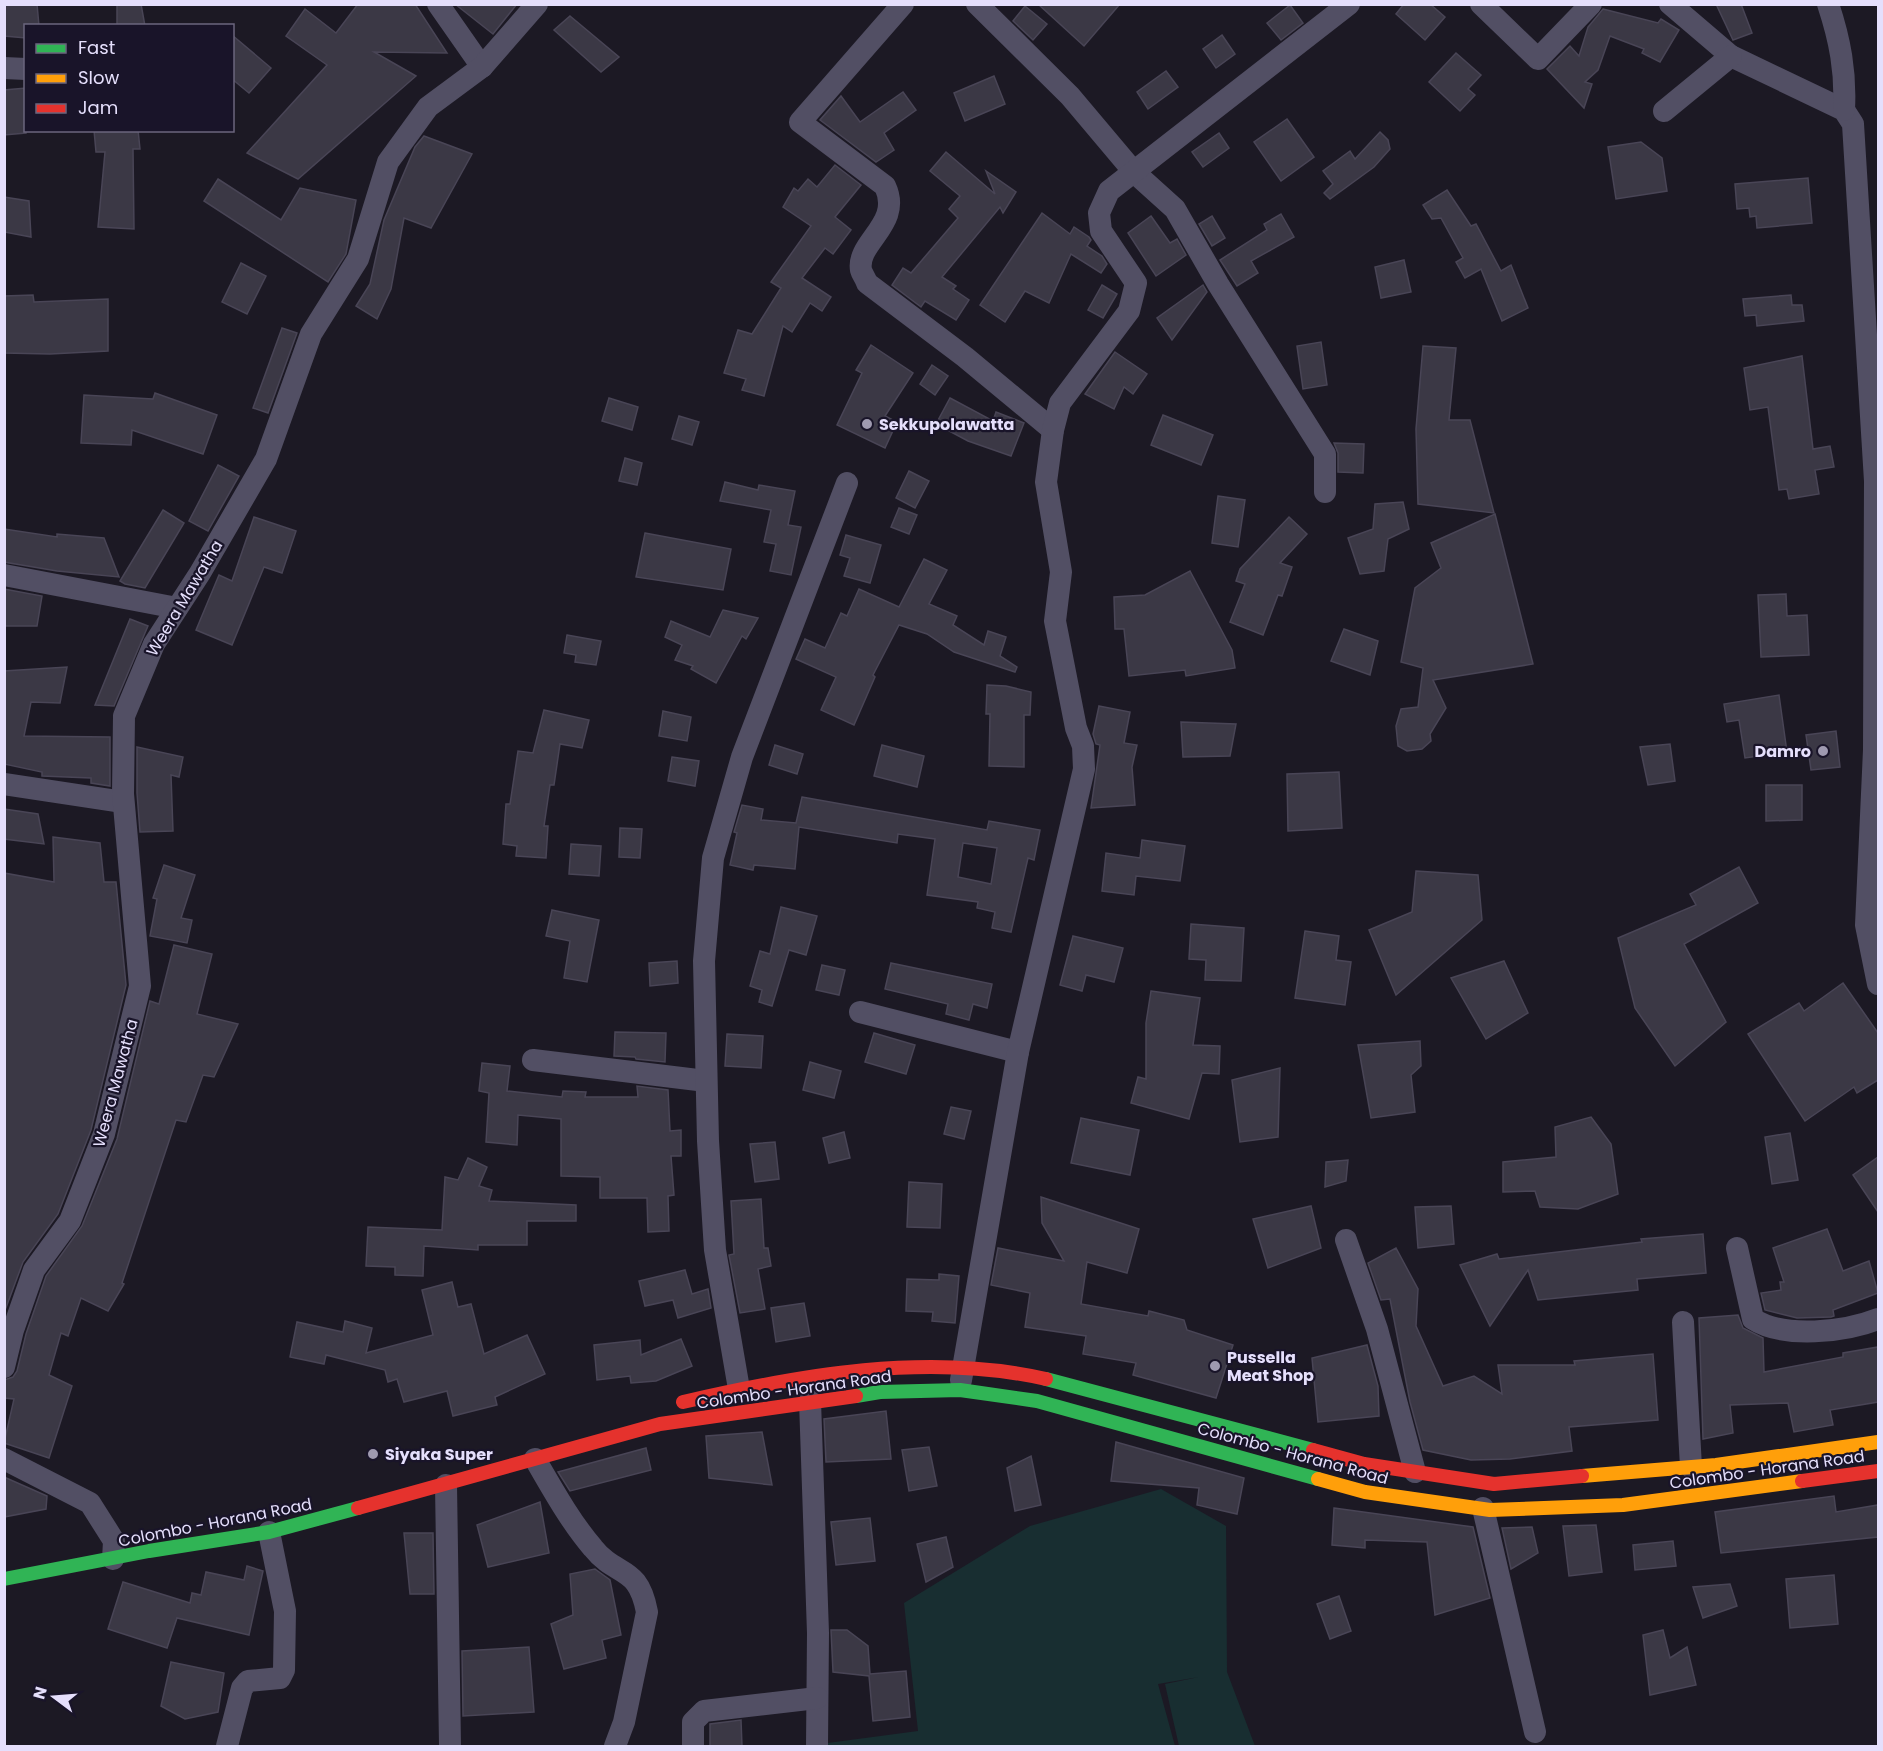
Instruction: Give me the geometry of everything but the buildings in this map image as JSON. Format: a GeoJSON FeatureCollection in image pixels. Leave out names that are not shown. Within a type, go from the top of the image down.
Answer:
{"type":"FeatureCollection","features":[{"type":"Feature","properties":{"kind":"main road","name":"Colombo - Horana Road"},"geometry":{"type":"LineString","coordinates":[[669,1405],[739,1389],[865,1370],[964,1367],[1043,1378],[1364,1464],[1494,1484],[1691,1467],[1878,1442]]}},
{"type":"Feature","properties":{"kind":"main road","name":"Colombo - Horana Road"},"geometry":{"type":"LineString","coordinates":[[4,1580],[113,1545],[269,1532],[447,1485],[660,1424],[880,1392],[960,1390],[1037,1401],[1365,1492],[1483,1509],[1623,1505],[1878,1471]]}},
{"type":"Feature","properties":{"kind":"street"},"geometry":{"type":"LineString","coordinates":[[438,4],[482,67]]}},
{"type":"Feature","properties":{"kind":"street","name":"Weera Mawatha"},"geometry":{"type":"LineString","coordinates":[[4,1367],[13,1330],[34,1270],[70,1221],[104,1134],[140,986],[123,802],[124,716],[154,644],[266,459],[311,334],[358,259],[388,162],[428,107],[482,67],[537,4]]}},
{"type":"Feature","properties":{"kind":"street"},"geometry":{"type":"LineString","coordinates":[[903,4],[801,122],[885,186],[891,198],[889,214],[862,259],[861,269],[867,283],[965,357],[1053,430]]}},
{"type":"Feature","properties":{"kind":"street"},"geometry":{"type":"LineString","coordinates":[[977,4],[1070,96],[1134,172],[1175,209],[1218,284],[1325,454],[1325,492]]}},
{"type":"Feature","properties":{"kind":"street"},"geometry":{"type":"LineString","coordinates":[[960,1390],[1018,1052],[1083,769],[1083,746],[1076,728],[1055,621],[1061,572],[1046,482],[1053,430],[1060,403],[1129,311],[1136,283],[1101,231],[1099,213],[1109,191],[1349,4]]}},
{"type":"Feature","properties":{"kind":"street"},"geometry":{"type":"LineString","coordinates":[[1481,4],[1538,59],[1591,4]]}},
{"type":"Feature","properties":{"kind":"street"},"geometry":{"type":"LineString","coordinates":[[1670,4],[1731,56],[1844,110],[1853,124],[1875,481],[1874,750],[1866,925],[1878,984]]}},
{"type":"Feature","properties":{"kind":"street"},"geometry":{"type":"LineString","coordinates":[[1828,4],[1841,44],[1845,82],[1844,110]]}},
{"type":"Feature","properties":{"kind":"street"},"geometry":{"type":"LineString","coordinates":[[1664,111],[1731,56]]}},
{"type":"Feature","properties":{"kind":"street"},"geometry":{"type":"LineString","coordinates":[[4,68],[24,69]]}},
{"type":"Feature","properties":{"kind":"street"},"geometry":{"type":"LineString","coordinates":[[739,1389],[715,1250],[706,1081],[704,961],[713,858],[742,757],[847,483]]}},
{"type":"Feature","properties":{"kind":"street"},"geometry":{"type":"LineString","coordinates":[[4,575],[177,608]]}},
{"type":"Feature","properties":{"kind":"street"},"geometry":{"type":"LineString","coordinates":[[4,784],[123,802]]}},
{"type":"Feature","properties":{"kind":"street"},"geometry":{"type":"LineString","coordinates":[[860,1012],[1018,1052]]}},
{"type":"Feature","properties":{"kind":"street"},"geometry":{"type":"LineString","coordinates":[[533,1060],[706,1081]]}},
{"type":"Feature","properties":{"kind":"street"},"geometry":{"type":"LineString","coordinates":[[1347,1240],[1377,1329],[1415,1472]]}},
{"type":"Feature","properties":{"kind":"street"},"geometry":{"type":"LineString","coordinates":[[1737,1248],[1753,1319],[1762,1324],[1816,1333],[1878,1319]]}},
{"type":"Feature","properties":{"kind":"street"},"geometry":{"type":"LineString","coordinates":[[1683,1322],[1691,1467]]}},
{"type":"Feature","properties":{"kind":"street"},"geometry":{"type":"LineString","coordinates":[[810,1401],[817,1746]]}},
{"type":"Feature","properties":{"kind":"street"},"geometry":{"type":"LineString","coordinates":[[4,1459],[90,1503],[113,1545]]}},
{"type":"Feature","properties":{"kind":"street"},"geometry":{"type":"LineString","coordinates":[[535,1459],[572,1522],[595,1552],[638,1582],[644,1595],[647,1612],[624,1722],[615,1746]]}},
{"type":"Feature","properties":{"kind":"street"},"geometry":{"type":"LineString","coordinates":[[447,1485],[450,1746]]}},
{"type":"Feature","properties":{"kind":"street"},"geometry":{"type":"LineString","coordinates":[[1483,1509],[1535,1732]]}},
{"type":"Feature","properties":{"kind":"street"},"geometry":{"type":"LineString","coordinates":[[227,1746],[242,1688],[248,1681],[280,1678],[284,1670],[285,1611],[269,1532]]}},
{"type":"Feature","properties":{"kind":"street"},"geometry":{"type":"LineString","coordinates":[[693,1746],[693,1722],[704,1710],[817,1698]]}},
{"type":"Feature","properties":{"kind":"green space"},"geometry":{"type":"Polygon","coordinates":[[[1161,1489],[1226,1526],[1227,1672],[1255,1746],[1179,1746],[1165,1684],[1199,1677],[1158,1684],[1175,1746],[805,1746],[918,1731],[904,1603],[1030,1526],[1161,1489]]]}},
{"type":"Feature","properties":{"kind":"traffic: fast"},"geometry":{"type":"LineString","coordinates":[[1046,1379],[1313,1450]]}},
{"type":"Feature","properties":{"kind":"traffic: fast"},"geometry":{"type":"LineString","coordinates":[[856,1396],[880,1392],[960,1390],[1037,1401],[1318,1479]]}},
{"type":"Feature","properties":{"kind":"traffic: fast"},"geometry":{"type":"LineString","coordinates":[[4,1579],[149,1551],[269,1532],[358,1508]]}},
{"type":"Feature","properties":{"kind":"traffic: slow"},"geometry":{"type":"LineString","coordinates":[[1582,1476],[1716,1465],[1878,1442]]}},
{"type":"Feature","properties":{"kind":"traffic: slow"},"geometry":{"type":"LineString","coordinates":[[1318,1479],[1365,1492],[1490,1510],[1623,1505],[1802,1481]]}},
{"type":"Feature","properties":{"kind":"traffic: jam"},"geometry":{"type":"LineString","coordinates":[[683,1402],[772,1383],[864,1370],[910,1367],[956,1367],[1001,1371],[1046,1379]]}},
{"type":"Feature","properties":{"kind":"traffic: jam"},"geometry":{"type":"LineString","coordinates":[[358,1508],[660,1424],[856,1396]]}},
{"type":"Feature","properties":{"kind":"traffic: jam"},"geometry":{"type":"LineString","coordinates":[[1313,1450],[1364,1464],[1494,1484],[1582,1476]]}},
{"type":"Feature","properties":{"kind":"traffic: jam"},"geometry":{"type":"LineString","coordinates":[[1802,1481],[1878,1471]]}},
{"type":"Feature","properties":{"kind":"place","name":"Sekkupolawatta"},"geometry":{"type":"Point","coordinates":[867,424]}},
{"type":"Feature","properties":{"kind":"place","name":"Damro"},"geometry":{"type":"Point","coordinates":[1823,751]}},
{"type":"Feature","properties":{"kind":"place","name":"Pussella Meat Shop"},"geometry":{"type":"Point","coordinates":[1215,1366]}},
{"type":"Feature","properties":{"kind":"place","name":"Siyaka Super"},"geometry":{"type":"Point","coordinates":[373,1454]}}]}
